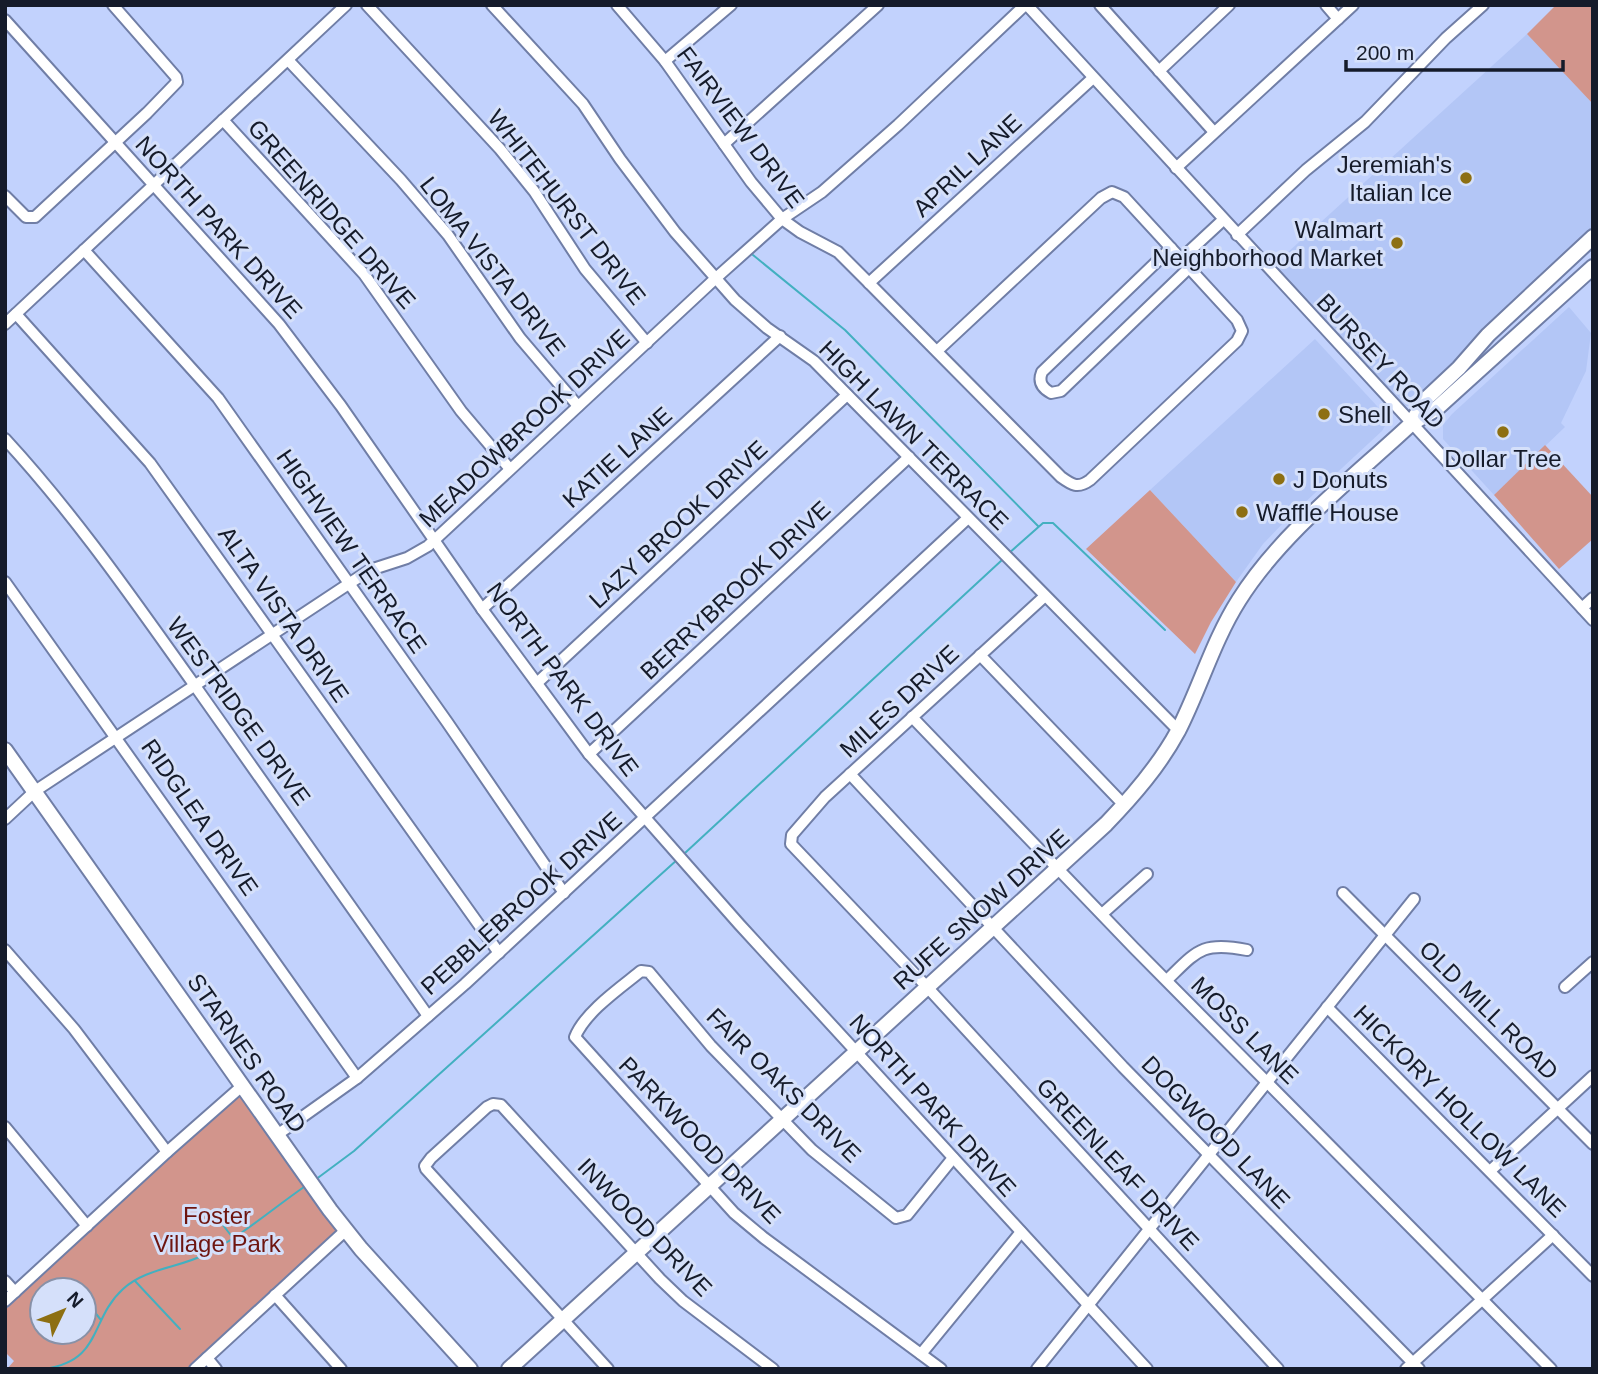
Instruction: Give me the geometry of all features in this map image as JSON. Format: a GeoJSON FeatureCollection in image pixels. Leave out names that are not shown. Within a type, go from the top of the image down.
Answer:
{"type":"FeatureCollection","features":[{"type":"Feature","properties":{"kind":"main road","name":"RUFE SNOW DRIVE"},"geometry":{"type":"LineString","coordinates":[[1411,424],[1427,398],[1459,368],[1488,335],[1593,237]]}},
{"type":"Feature","properties":{"kind":"main road","name":"RUFE SNOW DRIVE"},"geometry":{"type":"LineString","coordinates":[[509,1369],[1059,868],[1124,805],[1150,775],[1178,730],[1219,636],[1253,579],[1292,534],[1411,424],[1436,409],[1593,267]]}},
{"type":"Feature","properties":{"kind":"main road"},"geometry":{"type":"LineString","coordinates":[[1536,289],[1551,305]]}},
{"type":"Feature","properties":{"kind":"main road","name":"STARNES ROAD"},"geometry":{"type":"LineString","coordinates":[[5,750],[315,1189],[346,1230],[470,1369]]}},
{"type":"Feature","properties":{"kind":"street"},"geometry":{"type":"LineString","coordinates":[[5,196],[26,217],[34,216],[115,143],[177,82],[113,5]]}},
{"type":"Feature","properties":{"kind":"street"},"geometry":{"type":"LineString","coordinates":[[5,324],[346,5]]}},
{"type":"Feature","properties":{"kind":"street","name":"WHITEHURST DRIVE"},"geometry":{"type":"LineString","coordinates":[[367,5],[500,149],[534,191],[585,269],[647,342]]}},
{"type":"Feature","properties":{"kind":"street","name":"HIGH LAWN TERRACE"},"geometry":{"type":"LineString","coordinates":[[492,5],[583,104],[675,232],[735,300],[814,361],[1178,730]]}},
{"type":"Feature","properties":{"kind":"street","name":"FAIRVIEW DRIVE"},"geometry":{"type":"LineString","coordinates":[[617,5],[665,61],[751,182],[782,219],[838,252],[1061,477],[1078,487],[1090,481],[1237,341],[1242,331],[1237,320],[1189,268]]}},
{"type":"Feature","properties":{"kind":"street"},"geometry":{"type":"LineString","coordinates":[[665,61],[731,5]]}},
{"type":"Feature","properties":{"kind":"street"},"geometry":{"type":"LineString","coordinates":[[724,144],[878,5]]}},
{"type":"Feature","properties":{"kind":"street","name":"MEADOWBROOK DRIVE"},"geometry":{"type":"LineString","coordinates":[[5,819],[35,791],[194,684],[370,570],[421,551],[435,540],[716,278],[782,219],[822,192],[1026,5]]}},
{"type":"Feature","properties":{"kind":"street","name":"BURSEY ROAD"},"geometry":{"type":"LineString","coordinates":[[1026,5],[1593,620]]}},
{"type":"Feature","properties":{"kind":"street"},"geometry":{"type":"LineString","coordinates":[[1159,71],[1229,5]]}},
{"type":"Feature","properties":{"kind":"street"},"geometry":{"type":"LineString","coordinates":[[1326,5],[1338,19]]}},
{"type":"Feature","properties":{"kind":"street"},"geometry":{"type":"LineString","coordinates":[[1176,168],[1353,5]]}},
{"type":"Feature","properties":{"kind":"street"},"geometry":{"type":"LineString","coordinates":[[1237,235],[1306,170],[1371,116],[1446,38],[1483,5]]}},
{"type":"Feature","properties":{"kind":"street"},"geometry":{"type":"LineString","coordinates":[[1104,7],[1214,132]]}},
{"type":"Feature","properties":{"kind":"street","name":"NORTH PARK DRIVE"},"geometry":{"type":"LineString","coordinates":[[5,20],[279,324],[341,406],[482,609],[589,754],[856,1052],[1147,1369]]}},
{"type":"Feature","properties":{"kind":"street","name":"LOMA VISTA DRIVE"},"geometry":{"type":"LineString","coordinates":[[288,60],[401,180],[448,235],[520,338],[578,406]]}},
{"type":"Feature","properties":{"kind":"street","name":"APRIL LANE"},"geometry":{"type":"LineString","coordinates":[[870,283],[1093,78]]}},
{"type":"Feature","properties":{"kind":"street","name":"GREENRIDGE DRIVE"},"geometry":{"type":"LineString","coordinates":[[223,120],[364,274],[461,411],[510,469]]}},
{"type":"Feature","properties":{"kind":"street"},"geometry":{"type":"LineString","coordinates":[[937,351],[1101,198],[1112,192],[1124,197],[1171,248],[1189,268],[1061,391],[1051,393],[1045,389],[1040,380],[1042,372],[1171,248]]}},
{"type":"Feature","properties":{"kind":"street"},"geometry":{"type":"LineString","coordinates":[[1181,259],[1223,220]]}},
{"type":"Feature","properties":{"kind":"street","name":"HIGHVIEW TERRACE"},"geometry":{"type":"LineString","coordinates":[[84,250],[218,398],[350,583],[564,893]]}},
{"type":"Feature","properties":{"kind":"street","name":"ALTA VISTA DRIVE"},"geometry":{"type":"LineString","coordinates":[[16,314],[150,463],[499,953]]}},
{"type":"Feature","properties":{"kind":"street","name":"KATIE LANE"},"geometry":{"type":"LineString","coordinates":[[482,609],[780,336]]}},
{"type":"Feature","properties":{"kind":"street","name":"LAZY BROOK DRIVE"},"geometry":{"type":"LineString","coordinates":[[537,683],[847,394]]}},
{"type":"Feature","properties":{"kind":"street","name":"WESTRIDGE DRIVE"},"geometry":{"type":"LineString","coordinates":[[5,439],[40,477],[89,539],[280,803],[428,1017]]}},
{"type":"Feature","properties":{"kind":"street","name":"BERRYBROOK DRIVE"},"geometry":{"type":"LineString","coordinates":[[589,754],[909,457]]}},
{"type":"Feature","properties":{"kind":"street","name":"PEBBLEBROOK DRIVE"},"geometry":{"type":"LineString","coordinates":[[277,1135],[357,1078],[428,1017],[968,518]]}},
{"type":"Feature","properties":{"kind":"street","name":"RIDGLEA DRIVE"},"geometry":{"type":"LineString","coordinates":[[5,583],[357,1078]]}},
{"type":"Feature","properties":{"kind":"street","name":"MILES DRIVE"},"geometry":{"type":"LineString","coordinates":[[790,844],[797,828],[850,774],[1045,596]]}},
{"type":"Feature","properties":{"kind":"street"},"geometry":{"type":"LineString","coordinates":[[1582,608],[1593,598]]}},
{"type":"Feature","properties":{"kind":"street"},"geometry":{"type":"LineString","coordinates":[[980,655],[1124,805]]}},
{"type":"Feature","properties":{"kind":"street","name":"MOSS LANE"},"geometry":{"type":"LineString","coordinates":[[912,717],[1167,981],[1551,1369]]}},
{"type":"Feature","properties":{"kind":"street","name":"DOGWOOD LANE"},"geometry":{"type":"LineString","coordinates":[[850,774],[1123,1067],[1413,1367]]}},
{"type":"Feature","properties":{"kind":"street","name":"GREENLEAF DRIVE"},"geometry":{"type":"LineString","coordinates":[[790,844],[928,988],[1278,1369]]}},
{"type":"Feature","properties":{"kind":"street"},"geometry":{"type":"LineString","coordinates":[[1102,914],[1147,874]]}},
{"type":"Feature","properties":{"kind":"street","name":"OLD MILL ROAD"},"geometry":{"type":"LineString","coordinates":[[1343,892],[1593,1144]]}},
{"type":"Feature","properties":{"kind":"street"},"geometry":{"type":"LineString","coordinates":[[1037,1369],[1414,899]]}},
{"type":"Feature","properties":{"kind":"street"},"geometry":{"type":"LineString","coordinates":[[1167,981],[1201,950],[1220,945],[1247,950]]}},
{"type":"Feature","properties":{"kind":"street"},"geometry":{"type":"LineString","coordinates":[[5,950],[74,1029],[167,1152]]}},
{"type":"Feature","properties":{"kind":"street"},"geometry":{"type":"LineString","coordinates":[[1565,987],[1593,962]]}},
{"type":"Feature","properties":{"kind":"street","name":"PARKWOOD DRIVE"},"geometry":{"type":"LineString","coordinates":[[649,972],[641,971],[614,993],[576,1033],[576,1041],[734,1213],[940,1369]]}},
{"type":"Feature","properties":{"kind":"street","name":"FAIR OAKS DRIVE"},"geometry":{"type":"LineString","coordinates":[[649,972],[711,1046],[811,1150],[896,1218],[907,1215],[953,1158]]}},
{"type":"Feature","properties":{"kind":"street","name":"HICKORY HOLLOW LANE"},"geometry":{"type":"LineString","coordinates":[[1327,1007],[1593,1276]]}},
{"type":"Feature","properties":{"kind":"street"},"geometry":{"type":"LineString","coordinates":[[1490,1171],[1593,1076]]}},
{"type":"Feature","properties":{"kind":"street"},"geometry":{"type":"LineString","coordinates":[[5,1301],[242,1086]]}},
{"type":"Feature","properties":{"kind":"street","name":"INWOOD DRIVE"},"geometry":{"type":"LineString","coordinates":[[562,1320],[426,1169],[426,1163],[487,1107],[501,1105],[683,1301],[773,1369]]}},
{"type":"Feature","properties":{"kind":"street"},"geometry":{"type":"LineString","coordinates":[[5,1127],[87,1226]]}},
{"type":"Feature","properties":{"kind":"street"},"geometry":{"type":"LineString","coordinates":[[195,1369],[346,1230]]}},
{"type":"Feature","properties":{"kind":"street"},"geometry":{"type":"LineString","coordinates":[[921,1354],[1021,1232]]}},
{"type":"Feature","properties":{"kind":"street"},"geometry":{"type":"LineString","coordinates":[[1413,1367],[1482,1299],[1553,1235]]}},
{"type":"Feature","properties":{"kind":"street"},"geometry":{"type":"LineString","coordinates":[[5,1281],[15,1292]]}},
{"type":"Feature","properties":{"kind":"street"},"geometry":{"type":"LineString","coordinates":[[275,1295],[341,1369]]}},
{"type":"Feature","properties":{"kind":"street"},"geometry":{"type":"LineString","coordinates":[[562,1320],[608,1369]]}},
{"type":"Feature","properties":{"kind":"street"},"geometry":{"type":"LineString","coordinates":[[206,1358],[216,1369]]}},
{"type":"Feature","properties":{"kind":"shaded area"},"geometry":{"type":"Polygon","coordinates":[[[1527,34],[1593,104],[1593,232],[1422,399],[1414,405],[1406,406],[1275,264],[1527,34]]]}},
{"type":"Feature","properties":{"kind":"shaded area"},"geometry":{"type":"Polygon","coordinates":[[[1569,307],[1591,333],[1586,371],[1561,423],[1565,427],[1494,495],[1443,439],[1443,425],[1569,307]]]}},
{"type":"Feature","properties":{"kind":"shaded area"},"geometry":{"type":"Polygon","coordinates":[[[1315,339],[1389,419],[1382,431],[1263,544],[1236,582],[1150,490],[1315,339]]]}},
{"type":"Feature","properties":{"kind":"green space"},"geometry":{"type":"Polygon","coordinates":[[[1556,5],[1593,5],[1593,104],[1527,34],[1556,5]]]}},
{"type":"Feature","properties":{"kind":"green space"},"geometry":{"type":"Polygon","coordinates":[[[1545,445],[1593,497],[1593,539],[1559,569],[1494,495],[1545,445]]]}},
{"type":"Feature","properties":{"kind":"green space"},"geometry":{"type":"Polygon","coordinates":[[[1150,490],[1236,582],[1195,654],[1086,549],[1150,490]]]}},
{"type":"Feature","properties":{"kind":"green space","name":"Foster Village Park"},"geometry":{"type":"Polygon","coordinates":[[[239,1093],[340,1231],[187,1369],[7,1369],[14,1361],[5,1352],[5,1310],[28,1289],[28,1346],[98,1346],[98,1276],[42,1276],[239,1093]]]}},
{"type":"Feature","properties":{"kind":"waterway"},"geometry":{"type":"LineString","coordinates":[[753,255],[845,330],[1038,526]]}},
{"type":"Feature","properties":{"kind":"waterway"},"geometry":{"type":"LineString","coordinates":[[1008,554],[1043,523],[1053,523],[1165,630]]}},
{"type":"Feature","properties":{"kind":"waterway"},"geometry":{"type":"LineString","coordinates":[[685,853],[1002,560]]}},
{"type":"Feature","properties":{"kind":"waterway"},"geometry":{"type":"LineString","coordinates":[[315,1180],[354,1151],[678,859]]}},
{"type":"Feature","properties":{"kind":"waterway"},"geometry":{"type":"LineString","coordinates":[[44,1369],[63,1365],[86,1348],[112,1301],[132,1282],[152,1272],[196,1259],[219,1247],[304,1187]]}},
{"type":"Feature","properties":{"kind":"waterway"},"geometry":{"type":"LineString","coordinates":[[212,1211],[233,1238]]}},
{"type":"Feature","properties":{"kind":"waterway"},"geometry":{"type":"LineString","coordinates":[[135,1281],[180,1329]]}},
{"type":"Feature","properties":{"kind":"waterway"},"geometry":{"type":"LineString","coordinates":[[98,1316],[101,1320]]}},
{"type":"Feature","properties":{"kind":"place","name":"Jeremiah's Italian Ice"},"geometry":{"type":"Point","coordinates":[1466,178]}},
{"type":"Feature","properties":{"kind":"place","name":"Walmart Neighborhood Market"},"geometry":{"type":"Point","coordinates":[1397,243]}},
{"type":"Feature","properties":{"kind":"place","name":"Shell"},"geometry":{"type":"Point","coordinates":[1324,414]}},
{"type":"Feature","properties":{"kind":"place","name":"Dollar Tree"},"geometry":{"type":"Point","coordinates":[1503,432]}},
{"type":"Feature","properties":{"kind":"place","name":"J Donuts"},"geometry":{"type":"Point","coordinates":[1279,479]}},
{"type":"Feature","properties":{"kind":"place","name":"Waffle House"},"geometry":{"type":"Point","coordinates":[1242,512]}}]}
